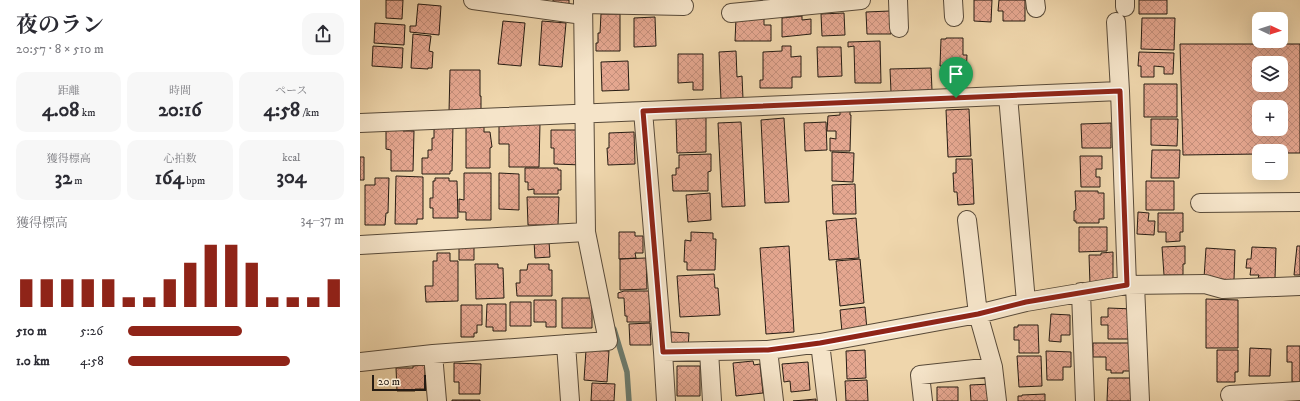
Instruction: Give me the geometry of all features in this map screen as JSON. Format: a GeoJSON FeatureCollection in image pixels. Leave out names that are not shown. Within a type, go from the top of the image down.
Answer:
{"type":"FeatureCollection","features":[{"type":"Feature","properties":{"kind":"street"},"geometry":{"type":"LineString","coordinates":[[473,0],[583,6],[684,6]]}},
{"type":"Feature","properties":{"kind":"street"},"geometry":{"type":"LineString","coordinates":[[731,13],[861,0]]}},
{"type":"Feature","properties":{"kind":"street"},"geometry":{"type":"LineString","coordinates":[[898,0],[899,28]]}},
{"type":"Feature","properties":{"kind":"street"},"geometry":{"type":"LineString","coordinates":[[360,362],[433,354],[608,341],[586,232],[583,6]]}},
{"type":"Feature","properties":{"kind":"street"},"geometry":{"type":"LineString","coordinates":[[1116,22],[1131,285],[1140,401]]}},
{"type":"Feature","properties":{"kind":"street"},"geometry":{"type":"LineString","coordinates":[[360,122],[1120,91]]}},
{"type":"Feature","properties":{"kind":"street"},"geometry":{"type":"LineString","coordinates":[[1008,96],[1026,302]]}},
{"type":"Feature","properties":{"kind":"street"},"geometry":{"type":"LineString","coordinates":[[643,111],[666,401]]}},
{"type":"Feature","properties":{"kind":"street"},"geometry":{"type":"LineString","coordinates":[[1200,203],[1300,202]]}},
{"type":"Feature","properties":{"kind":"street"},"geometry":{"type":"LineString","coordinates":[[967,220],[978,314],[993,367],[997,401]]}},
{"type":"Feature","properties":{"kind":"street"},"geometry":{"type":"LineString","coordinates":[[360,245],[586,232]]}},
{"type":"Feature","properties":{"kind":"street"},"geometry":{"type":"LineString","coordinates":[[663,352],[768,350],[820,343],[978,314],[1026,302],[1131,285],[1204,284],[1223,288],[1300,286]]}},
{"type":"Feature","properties":{"kind":"street"},"geometry":{"type":"LineString","coordinates":[[1081,292],[1086,401]]}},
{"type":"Feature","properties":{"kind":"street"},"geometry":{"type":"LineString","coordinates":[[820,343],[827,401]]}},
{"type":"Feature","properties":{"kind":"street"},"geometry":{"type":"LineString","coordinates":[[566,344],[570,401]]}},
{"type":"Feature","properties":{"kind":"street"},"geometry":{"type":"LineString","coordinates":[[768,350],[774,401]]}},
{"type":"Feature","properties":{"kind":"street"},"geometry":{"type":"LineString","coordinates":[[709,351],[712,401]]}},
{"type":"Feature","properties":{"kind":"street"},"geometry":{"type":"LineString","coordinates":[[433,354],[437,401]]}},
{"type":"Feature","properties":{"kind":"street"},"geometry":{"type":"LineString","coordinates":[[923,401],[920,376],[993,367]]}},
{"type":"Feature","properties":{"kind":"street"},"geometry":{"type":"LineString","coordinates":[[1230,395],[1300,391]]}},
{"type":"Feature","properties":{"kind":"building"},"geometry":{"type":"Polygon","coordinates":[[[386,0],[403,0],[402,19],[386,18],[386,0]]]}},
{"type":"Feature","properties":{"kind":"building"},"geometry":{"type":"Polygon","coordinates":[[[553,0],[569,0],[569,6],[553,5],[553,0]]]}},
{"type":"Feature","properties":{"kind":"building"},"geometry":{"type":"Polygon","coordinates":[[[974,0],[992,0],[991,22],[974,21],[974,0]]]}},
{"type":"Feature","properties":{"kind":"building"},"geometry":{"type":"Polygon","coordinates":[[[999,0],[1025,0],[1025,21],[1003,21],[1003,11],[998,11],[999,0]]]}},
{"type":"Feature","properties":{"kind":"building"},"geometry":{"type":"Polygon","coordinates":[[[1139,0],[1167,0],[1167,14],[1139,14],[1139,0]]]}},
{"type":"Feature","properties":{"kind":"building"},"geometry":{"type":"Polygon","coordinates":[[[418,4],[441,6],[439,35],[410,32],[410,26],[416,26],[418,4]]]}},
{"type":"Feature","properties":{"kind":"building"},"geometry":{"type":"Polygon","coordinates":[[[890,11],[891,34],[867,34],[866,12],[890,11]]]}},
{"type":"Feature","properties":{"kind":"building"},"geometry":{"type":"Polygon","coordinates":[[[844,13],[845,35],[822,36],[821,14],[844,13]]]}},
{"type":"Feature","properties":{"kind":"building"},"geometry":{"type":"Polygon","coordinates":[[[601,14],[620,14],[620,51],[596,51],[598,33],[600,33],[601,14]]]}},
{"type":"Feature","properties":{"kind":"building"},"geometry":{"type":"Polygon","coordinates":[[[802,16],[802,20],[811,19],[811,34],[782,37],[782,18],[802,16]]]}},
{"type":"Feature","properties":{"kind":"building"},"geometry":{"type":"Polygon","coordinates":[[[655,17],[656,46],[634,47],[634,18],[655,17]]]}},
{"type":"Feature","properties":{"kind":"building"},"geometry":{"type":"Polygon","coordinates":[[[736,18],[764,18],[764,25],[771,25],[771,41],[735,41],[736,18]]]}},
{"type":"Feature","properties":{"kind":"building"},"geometry":{"type":"Polygon","coordinates":[[[1142,18],[1175,18],[1174,50],[1141,49],[1142,18]]]}},
{"type":"Feature","properties":{"kind":"building"},"geometry":{"type":"Polygon","coordinates":[[[503,21],[525,23],[521,66],[498,64],[503,21]]]}},
{"type":"Feature","properties":{"kind":"building"},"geometry":{"type":"Polygon","coordinates":[[[542,21],[566,23],[562,67],[539,65],[542,21]]]}},
{"type":"Feature","properties":{"kind":"building"},"geometry":{"type":"Polygon","coordinates":[[[375,23],[405,25],[404,45],[374,43],[375,23]]]}},
{"type":"Feature","properties":{"kind":"building"},"geometry":{"type":"Polygon","coordinates":[[[413,34],[431,36],[429,51],[433,52],[432,68],[411,68],[413,34]]]}},
{"type":"Feature","properties":{"kind":"building"},"geometry":{"type":"Polygon","coordinates":[[[963,38],[963,55],[967,55],[966,75],[945,75],[945,66],[940,66],[941,39],[963,38]]]}},
{"type":"Feature","properties":{"kind":"building"},"geometry":{"type":"Polygon","coordinates":[[[880,41],[881,83],[855,83],[854,46],[848,47],[848,42],[880,41]]]}},
{"type":"Feature","properties":{"kind":"building"},"geometry":{"type":"Polygon","coordinates":[[[1180,44],[1252,44],[1252,48],[1288,48],[1288,44],[1300,44],[1300,153],[1288,153],[1288,144],[1252,144],[1252,154],[1183,155],[1180,44]]]}},
{"type":"Feature","properties":{"kind":"building"},"geometry":{"type":"Polygon","coordinates":[[[373,46],[403,48],[402,68],[372,66],[373,46]]]}},
{"type":"Feature","properties":{"kind":"building"},"geometry":{"type":"Polygon","coordinates":[[[782,46],[791,46],[791,57],[801,56],[801,77],[792,77],[792,88],[760,88],[760,80],[763,80],[763,52],[782,51],[782,46]]]}},
{"type":"Feature","properties":{"kind":"building"},"geometry":{"type":"Polygon","coordinates":[[[817,47],[841,47],[842,76],[818,77],[817,47]]]}},
{"type":"Feature","properties":{"kind":"building"},"geometry":{"type":"Polygon","coordinates":[[[736,51],[737,77],[742,76],[743,99],[721,100],[719,52],[736,51]]]}},
{"type":"Feature","properties":{"kind":"building"},"geometry":{"type":"Polygon","coordinates":[[[1139,52],[1174,53],[1173,74],[1164,74],[1164,67],[1154,66],[1154,77],[1141,77],[1141,66],[1138,66],[1139,52]]]}},
{"type":"Feature","properties":{"kind":"building"},"geometry":{"type":"Polygon","coordinates":[[[678,54],[703,54],[703,90],[693,90],[693,82],[678,83],[678,54]]]}},
{"type":"Feature","properties":{"kind":"building"},"geometry":{"type":"Polygon","coordinates":[[[628,61],[629,90],[602,91],[601,62],[628,61]]]}},
{"type":"Feature","properties":{"kind":"building"},"geometry":{"type":"Polygon","coordinates":[[[931,68],[932,90],[891,92],[890,69],[931,68]]]}},
{"type":"Feature","properties":{"kind":"building"},"geometry":{"type":"Polygon","coordinates":[[[450,70],[480,70],[481,112],[449,112],[450,70]]]}},
{"type":"Feature","properties":{"kind":"building"},"geometry":{"type":"Polygon","coordinates":[[[1144,84],[1177,84],[1177,117],[1144,117],[1144,84]]]}},
{"type":"Feature","properties":{"kind":"building"},"geometry":{"type":"Polygon","coordinates":[[[969,109],[971,156],[948,157],[946,110],[969,109]]]}},
{"type":"Feature","properties":{"kind":"building"},"geometry":{"type":"Polygon","coordinates":[[[840,110],[850,110],[850,151],[830,151],[830,138],[836,139],[836,131],[827,131],[828,116],[840,115],[840,110]]]}},
{"type":"Feature","properties":{"kind":"building"},"geometry":{"type":"Polygon","coordinates":[[[706,117],[706,152],[677,153],[676,118],[706,117]]]}},
{"type":"Feature","properties":{"kind":"building"},"geometry":{"type":"Polygon","coordinates":[[[784,118],[789,202],[765,203],[761,120],[784,118]]]}},
{"type":"Feature","properties":{"kind":"building"},"geometry":{"type":"Polygon","coordinates":[[[1151,119],[1178,119],[1177,146],[1151,145],[1151,119]]]}},
{"type":"Feature","properties":{"kind":"building"},"geometry":{"type":"Polygon","coordinates":[[[499,122],[540,123],[539,167],[509,167],[509,144],[499,144],[499,122]]]}},
{"type":"Feature","properties":{"kind":"building"},"geometry":{"type":"Polygon","coordinates":[[[741,122],[745,206],[722,207],[718,123],[741,122]]]}},
{"type":"Feature","properties":{"kind":"building"},"geometry":{"type":"Polygon","coordinates":[[[826,122],[827,150],[805,151],[804,123],[826,122]]]}},
{"type":"Feature","properties":{"kind":"building"},"geometry":{"type":"Polygon","coordinates":[[[1111,123],[1111,148],[1082,148],[1081,124],[1111,123]]]}},
{"type":"Feature","properties":{"kind":"building"},"geometry":{"type":"Polygon","coordinates":[[[434,124],[453,125],[452,171],[450,171],[450,174],[422,174],[422,158],[428,158],[428,150],[432,150],[434,124]]]}},
{"type":"Feature","properties":{"kind":"building"},"geometry":{"type":"Polygon","coordinates":[[[466,124],[484,124],[484,132],[490,132],[492,147],[490,148],[490,168],[466,168],[466,124]]]}},
{"type":"Feature","properties":{"kind":"building"},"geometry":{"type":"Polygon","coordinates":[[[403,127],[403,131],[414,131],[413,171],[391,171],[391,150],[386,149],[386,130],[403,127]]]}},
{"type":"Feature","properties":{"kind":"building"},"geometry":{"type":"Polygon","coordinates":[[[551,130],[583,130],[583,165],[554,164],[554,148],[551,148],[551,130]]]}},
{"type":"Feature","properties":{"kind":"building"},"geometry":{"type":"Polygon","coordinates":[[[634,132],[635,164],[608,165],[607,148],[609,148],[609,133],[634,132]]]}},
{"type":"Feature","properties":{"kind":"building"},"geometry":{"type":"Polygon","coordinates":[[[1152,150],[1180,150],[1179,178],[1151,178],[1152,150]]]}},
{"type":"Feature","properties":{"kind":"building"},"geometry":{"type":"Polygon","coordinates":[[[832,152],[854,153],[853,182],[832,181],[832,152]]]}},
{"type":"Feature","properties":{"kind":"building"},"geometry":{"type":"Polygon","coordinates":[[[711,154],[711,171],[708,172],[708,191],[673,191],[672,175],[676,175],[676,168],[679,168],[679,155],[711,154]]]}},
{"type":"Feature","properties":{"kind":"building"},"geometry":{"type":"Polygon","coordinates":[[[1080,156],[1102,156],[1102,169],[1096,169],[1096,177],[1100,177],[1100,187],[1081,187],[1080,156]]]}},
{"type":"Feature","properties":{"kind":"building"},"geometry":{"type":"Polygon","coordinates":[[[360,157],[364,157],[364,180],[360,180],[360,157]]]}},
{"type":"Feature","properties":{"kind":"building"},"geometry":{"type":"Polygon","coordinates":[[[956,159],[972,159],[974,204],[958,205],[957,192],[954,192],[953,173],[956,173],[956,159]]]}},
{"type":"Feature","properties":{"kind":"building"},"geometry":{"type":"Polygon","coordinates":[[[525,168],[558,168],[558,170],[561,170],[561,190],[558,190],[558,194],[534,194],[534,189],[528,190],[528,182],[525,182],[525,168]]]}},
{"type":"Feature","properties":{"kind":"building"},"geometry":{"type":"Polygon","coordinates":[[[464,173],[491,173],[491,220],[466,220],[466,212],[459,212],[459,199],[464,200],[464,173]]]}},
{"type":"Feature","properties":{"kind":"building"},"geometry":{"type":"Polygon","coordinates":[[[499,173],[519,174],[519,210],[499,209],[499,173]]]}},
{"type":"Feature","properties":{"kind":"building"},"geometry":{"type":"Polygon","coordinates":[[[396,176],[423,177],[423,219],[417,219],[417,224],[395,224],[396,176]]]}},
{"type":"Feature","properties":{"kind":"building"},"geometry":{"type":"Polygon","coordinates":[[[375,178],[389,178],[388,213],[386,213],[385,225],[365,225],[365,185],[375,185],[375,178]]]}},
{"type":"Feature","properties":{"kind":"building"},"geometry":{"type":"Polygon","coordinates":[[[435,178],[449,178],[449,181],[457,181],[458,218],[433,218],[433,208],[430,208],[430,198],[433,198],[433,181],[435,181],[435,178]]]}},
{"type":"Feature","properties":{"kind":"building"},"geometry":{"type":"Polygon","coordinates":[[[1146,181],[1174,181],[1174,210],[1146,210],[1146,181]]]}},
{"type":"Feature","properties":{"kind":"building"},"geometry":{"type":"Polygon","coordinates":[[[855,184],[856,214],[833,214],[832,185],[855,184]]]}},
{"type":"Feature","properties":{"kind":"building"},"geometry":{"type":"Polygon","coordinates":[[[1075,191],[1098,191],[1098,193],[1104,193],[1104,219],[1099,219],[1099,223],[1076,223],[1076,221],[1074,221],[1074,211],[1076,210],[1075,191]]]}},
{"type":"Feature","properties":{"kind":"building"},"geometry":{"type":"Polygon","coordinates":[[[710,193],[711,220],[688,222],[686,195],[710,193]]]}},
{"type":"Feature","properties":{"kind":"building"},"geometry":{"type":"Polygon","coordinates":[[[527,197],[559,197],[558,225],[528,225],[527,197]]]}},
{"type":"Feature","properties":{"kind":"building"},"geometry":{"type":"Polygon","coordinates":[[[1138,212],[1149,213],[1148,221],[1155,221],[1154,235],[1137,234],[1138,212]]]}},
{"type":"Feature","properties":{"kind":"building"},"geometry":{"type":"Polygon","coordinates":[[[1158,213],[1183,213],[1183,232],[1180,232],[1180,241],[1166,242],[1166,232],[1158,232],[1158,213]]]}},
{"type":"Feature","properties":{"kind":"building"},"geometry":{"type":"Polygon","coordinates":[[[856,218],[859,258],[829,260],[826,221],[856,218]]]}},
{"type":"Feature","properties":{"kind":"building"},"geometry":{"type":"Polygon","coordinates":[[[1079,227],[1107,227],[1107,251],[1079,252],[1079,227]]]}},
{"type":"Feature","properties":{"kind":"building"},"geometry":{"type":"Polygon","coordinates":[[[619,232],[635,232],[635,236],[643,236],[643,253],[635,253],[636,258],[619,259],[619,232]]]}},
{"type":"Feature","properties":{"kind":"building"},"geometry":{"type":"Polygon","coordinates":[[[691,232],[713,233],[713,239],[716,239],[715,270],[687,270],[687,262],[684,262],[685,240],[691,241],[691,232]]]}},
{"type":"Feature","properties":{"kind":"building"},"geometry":{"type":"Polygon","coordinates":[[[534,241],[549,241],[550,257],[535,258],[534,241]]]}},
{"type":"Feature","properties":{"kind":"building"},"geometry":{"type":"Polygon","coordinates":[[[459,245],[474,245],[474,260],[459,260],[459,245]]]}},
{"type":"Feature","properties":{"kind":"building"},"geometry":{"type":"Polygon","coordinates":[[[789,246],[794,332],[766,334],[760,248],[789,246]]]}},
{"type":"Feature","properties":{"kind":"building"},"geometry":{"type":"Polygon","coordinates":[[[1185,246],[1185,264],[1183,264],[1183,275],[1164,275],[1162,247],[1185,246]]]}},
{"type":"Feature","properties":{"kind":"building"},"geometry":{"type":"Polygon","coordinates":[[[1297,246],[1300,246],[1300,275],[1294,275],[1297,246]]]}},
{"type":"Feature","properties":{"kind":"building"},"geometry":{"type":"Polygon","coordinates":[[[1252,247],[1276,248],[1275,278],[1258,278],[1259,275],[1250,275],[1251,268],[1246,268],[1247,259],[1251,259],[1252,247]]]}},
{"type":"Feature","properties":{"kind":"building"},"geometry":{"type":"Polygon","coordinates":[[[1206,248],[1235,250],[1234,280],[1204,278],[1206,248]]]}},
{"type":"Feature","properties":{"kind":"building"},"geometry":{"type":"Polygon","coordinates":[[[1113,252],[1113,285],[1090,285],[1089,255],[1101,255],[1101,253],[1113,252]]]}},
{"type":"Feature","properties":{"kind":"building"},"geometry":{"type":"Polygon","coordinates":[[[437,253],[450,253],[450,261],[458,261],[458,301],[426,302],[425,286],[433,286],[433,261],[437,261],[437,253]]]}},
{"type":"Feature","properties":{"kind":"building"},"geometry":{"type":"Polygon","coordinates":[[[646,258],[647,289],[620,290],[620,259],[646,258]]]}},
{"type":"Feature","properties":{"kind":"building"},"geometry":{"type":"Polygon","coordinates":[[[860,259],[864,303],[840,306],[836,261],[860,259]]]}},
{"type":"Feature","properties":{"kind":"building"},"geometry":{"type":"Polygon","coordinates":[[[475,264],[498,264],[498,268],[503,268],[504,298],[476,299],[475,264]]]}},
{"type":"Feature","properties":{"kind":"building"},"geometry":{"type":"Polygon","coordinates":[[[528,264],[549,264],[549,270],[552,270],[552,296],[517,296],[516,283],[520,283],[520,270],[527,270],[528,264]]]}},
{"type":"Feature","properties":{"kind":"building"},"geometry":{"type":"Polygon","coordinates":[[[714,274],[715,288],[718,288],[720,315],[680,317],[677,276],[714,274]]]}},
{"type":"Feature","properties":{"kind":"building"},"geometry":{"type":"Polygon","coordinates":[[[624,291],[649,291],[650,322],[627,322],[627,316],[625,316],[624,298],[618,298],[618,293],[624,291]]]}},
{"type":"Feature","properties":{"kind":"building"},"geometry":{"type":"Polygon","coordinates":[[[562,298],[592,298],[592,328],[562,328],[562,298]]]}},
{"type":"Feature","properties":{"kind":"building"},"geometry":{"type":"Polygon","coordinates":[[[1206,299],[1238,300],[1238,348],[1206,348],[1206,299]]]}},
{"type":"Feature","properties":{"kind":"building"},"geometry":{"type":"Polygon","coordinates":[[[534,300],[556,300],[556,327],[546,327],[546,322],[534,322],[534,300]]]}},
{"type":"Feature","properties":{"kind":"building"},"geometry":{"type":"Polygon","coordinates":[[[510,302],[531,302],[531,326],[510,326],[510,302]]]}},
{"type":"Feature","properties":{"kind":"building"},"geometry":{"type":"Polygon","coordinates":[[[487,304],[506,304],[506,331],[493,331],[493,327],[486,327],[487,304]]]}},
{"type":"Feature","properties":{"kind":"building"},"geometry":{"type":"Polygon","coordinates":[[[461,305],[482,305],[482,325],[477,325],[477,333],[474,333],[474,337],[461,337],[461,305]]]}},
{"type":"Feature","properties":{"kind":"building"},"geometry":{"type":"Polygon","coordinates":[[[865,307],[867,330],[842,332],[840,310],[865,307]]]}},
{"type":"Feature","properties":{"kind":"building"},"geometry":{"type":"Polygon","coordinates":[[[1108,308],[1134,309],[1133,339],[1108,339],[1108,325],[1101,325],[1101,317],[1108,317],[1108,308]]]}},
{"type":"Feature","properties":{"kind":"building"},"geometry":{"type":"Polygon","coordinates":[[[1051,314],[1070,315],[1070,335],[1061,335],[1061,342],[1049,341],[1051,314]]]}},
{"type":"Feature","properties":{"kind":"building"},"geometry":{"type":"Polygon","coordinates":[[[650,323],[651,345],[630,345],[629,324],[650,323]]]}},
{"type":"Feature","properties":{"kind":"building"},"geometry":{"type":"Polygon","coordinates":[[[1018,325],[1038,325],[1039,353],[1019,353],[1019,340],[1014,340],[1014,327],[1018,327],[1018,325]]]}},
{"type":"Feature","properties":{"kind":"building"},"geometry":{"type":"Polygon","coordinates":[[[671,332],[689,333],[688,349],[670,349],[671,332]]]}},
{"type":"Feature","properties":{"kind":"building"},"geometry":{"type":"Polygon","coordinates":[[[1093,343],[1134,343],[1134,371],[1111,373],[1111,370],[1106,370],[1106,357],[1093,357],[1093,343]]]}},
{"type":"Feature","properties":{"kind":"building"},"geometry":{"type":"Polygon","coordinates":[[[1287,346],[1300,346],[1300,382],[1292,382],[1292,362],[1287,362],[1287,346]]]}},
{"type":"Feature","properties":{"kind":"building"},"geometry":{"type":"Polygon","coordinates":[[[1250,348],[1271,349],[1270,376],[1249,376],[1250,348]]]}},
{"type":"Feature","properties":{"kind":"building"},"geometry":{"type":"Polygon","coordinates":[[[586,350],[609,351],[607,382],[584,380],[586,350]]]}},
{"type":"Feature","properties":{"kind":"building"},"geometry":{"type":"Polygon","coordinates":[[[865,350],[866,378],[847,379],[846,351],[865,350]]]}},
{"type":"Feature","properties":{"kind":"building"},"geometry":{"type":"Polygon","coordinates":[[[1217,350],[1238,350],[1238,372],[1235,372],[1235,382],[1217,382],[1217,350]]]}},
{"type":"Feature","properties":{"kind":"building"},"geometry":{"type":"Polygon","coordinates":[[[1046,351],[1071,352],[1071,367],[1063,367],[1063,380],[1047,380],[1046,351]]]}},
{"type":"Feature","properties":{"kind":"building"},"geometry":{"type":"Polygon","coordinates":[[[1017,356],[1041,356],[1042,386],[1019,387],[1017,356]]]}},
{"type":"Feature","properties":{"kind":"building"},"geometry":{"type":"Polygon","coordinates":[[[753,361],[754,365],[760,364],[763,393],[736,396],[733,363],[753,361]]]}},
{"type":"Feature","properties":{"kind":"building"},"geometry":{"type":"Polygon","coordinates":[[[808,362],[810,390],[791,392],[790,381],[784,382],[782,364],[808,362]]]}},
{"type":"Feature","properties":{"kind":"building"},"geometry":{"type":"Polygon","coordinates":[[[454,363],[481,364],[480,394],[459,394],[459,382],[454,382],[454,363]]]}},
{"type":"Feature","properties":{"kind":"building"},"geometry":{"type":"Polygon","coordinates":[[[425,365],[425,389],[415,389],[415,391],[397,391],[396,368],[413,368],[413,366],[425,365]]]}},
{"type":"Feature","properties":{"kind":"building"},"geometry":{"type":"Polygon","coordinates":[[[677,366],[700,366],[700,396],[677,396],[677,366]]]}},
{"type":"Feature","properties":{"kind":"building"},"geometry":{"type":"Polygon","coordinates":[[[1108,378],[1136,378],[1136,401],[1107,401],[1108,378]]]}},
{"type":"Feature","properties":{"kind":"building"},"geometry":{"type":"Polygon","coordinates":[[[867,380],[868,401],[846,401],[845,381],[867,380]]]}},
{"type":"Feature","properties":{"kind":"building"},"geometry":{"type":"Polygon","coordinates":[[[592,383],[615,384],[614,401],[591,401],[592,383]]]}},
{"type":"Feature","properties":{"kind":"building"},"geometry":{"type":"Polygon","coordinates":[[[991,384],[992,401],[971,401],[970,385],[991,384]]]}},
{"type":"Feature","properties":{"kind":"building"},"geometry":{"type":"Polygon","coordinates":[[[937,387],[958,387],[958,401],[937,401],[937,387]]]}},
{"type":"Feature","properties":{"kind":"building"},"geometry":{"type":"Polygon","coordinates":[[[1045,394],[1045,401],[1018,401],[1018,396],[1045,394]]]}},
{"type":"Feature","properties":{"kind":"building"},"geometry":{"type":"Polygon","coordinates":[[[816,399],[816,401],[793,401],[816,399]]]}},
{"type":"Feature","properties":{"kind":"building"},"geometry":{"type":"Polygon","coordinates":[[[480,400],[480,401],[452,401],[480,400]]]}},
{"type":"Feature","properties":{"kind":"waterway"},"geometry":{"type":"LineString","coordinates":[[614,329],[627,372],[629,401]]}},
{"type":"Feature","properties":{"kind":"route"},"geometry":{"type":"LineString","coordinates":[[1120,91],[1127,285],[1026,302],[978,314],[820,343],[768,350],[663,352],[643,111],[956,98],[1120,91]]}}]}
